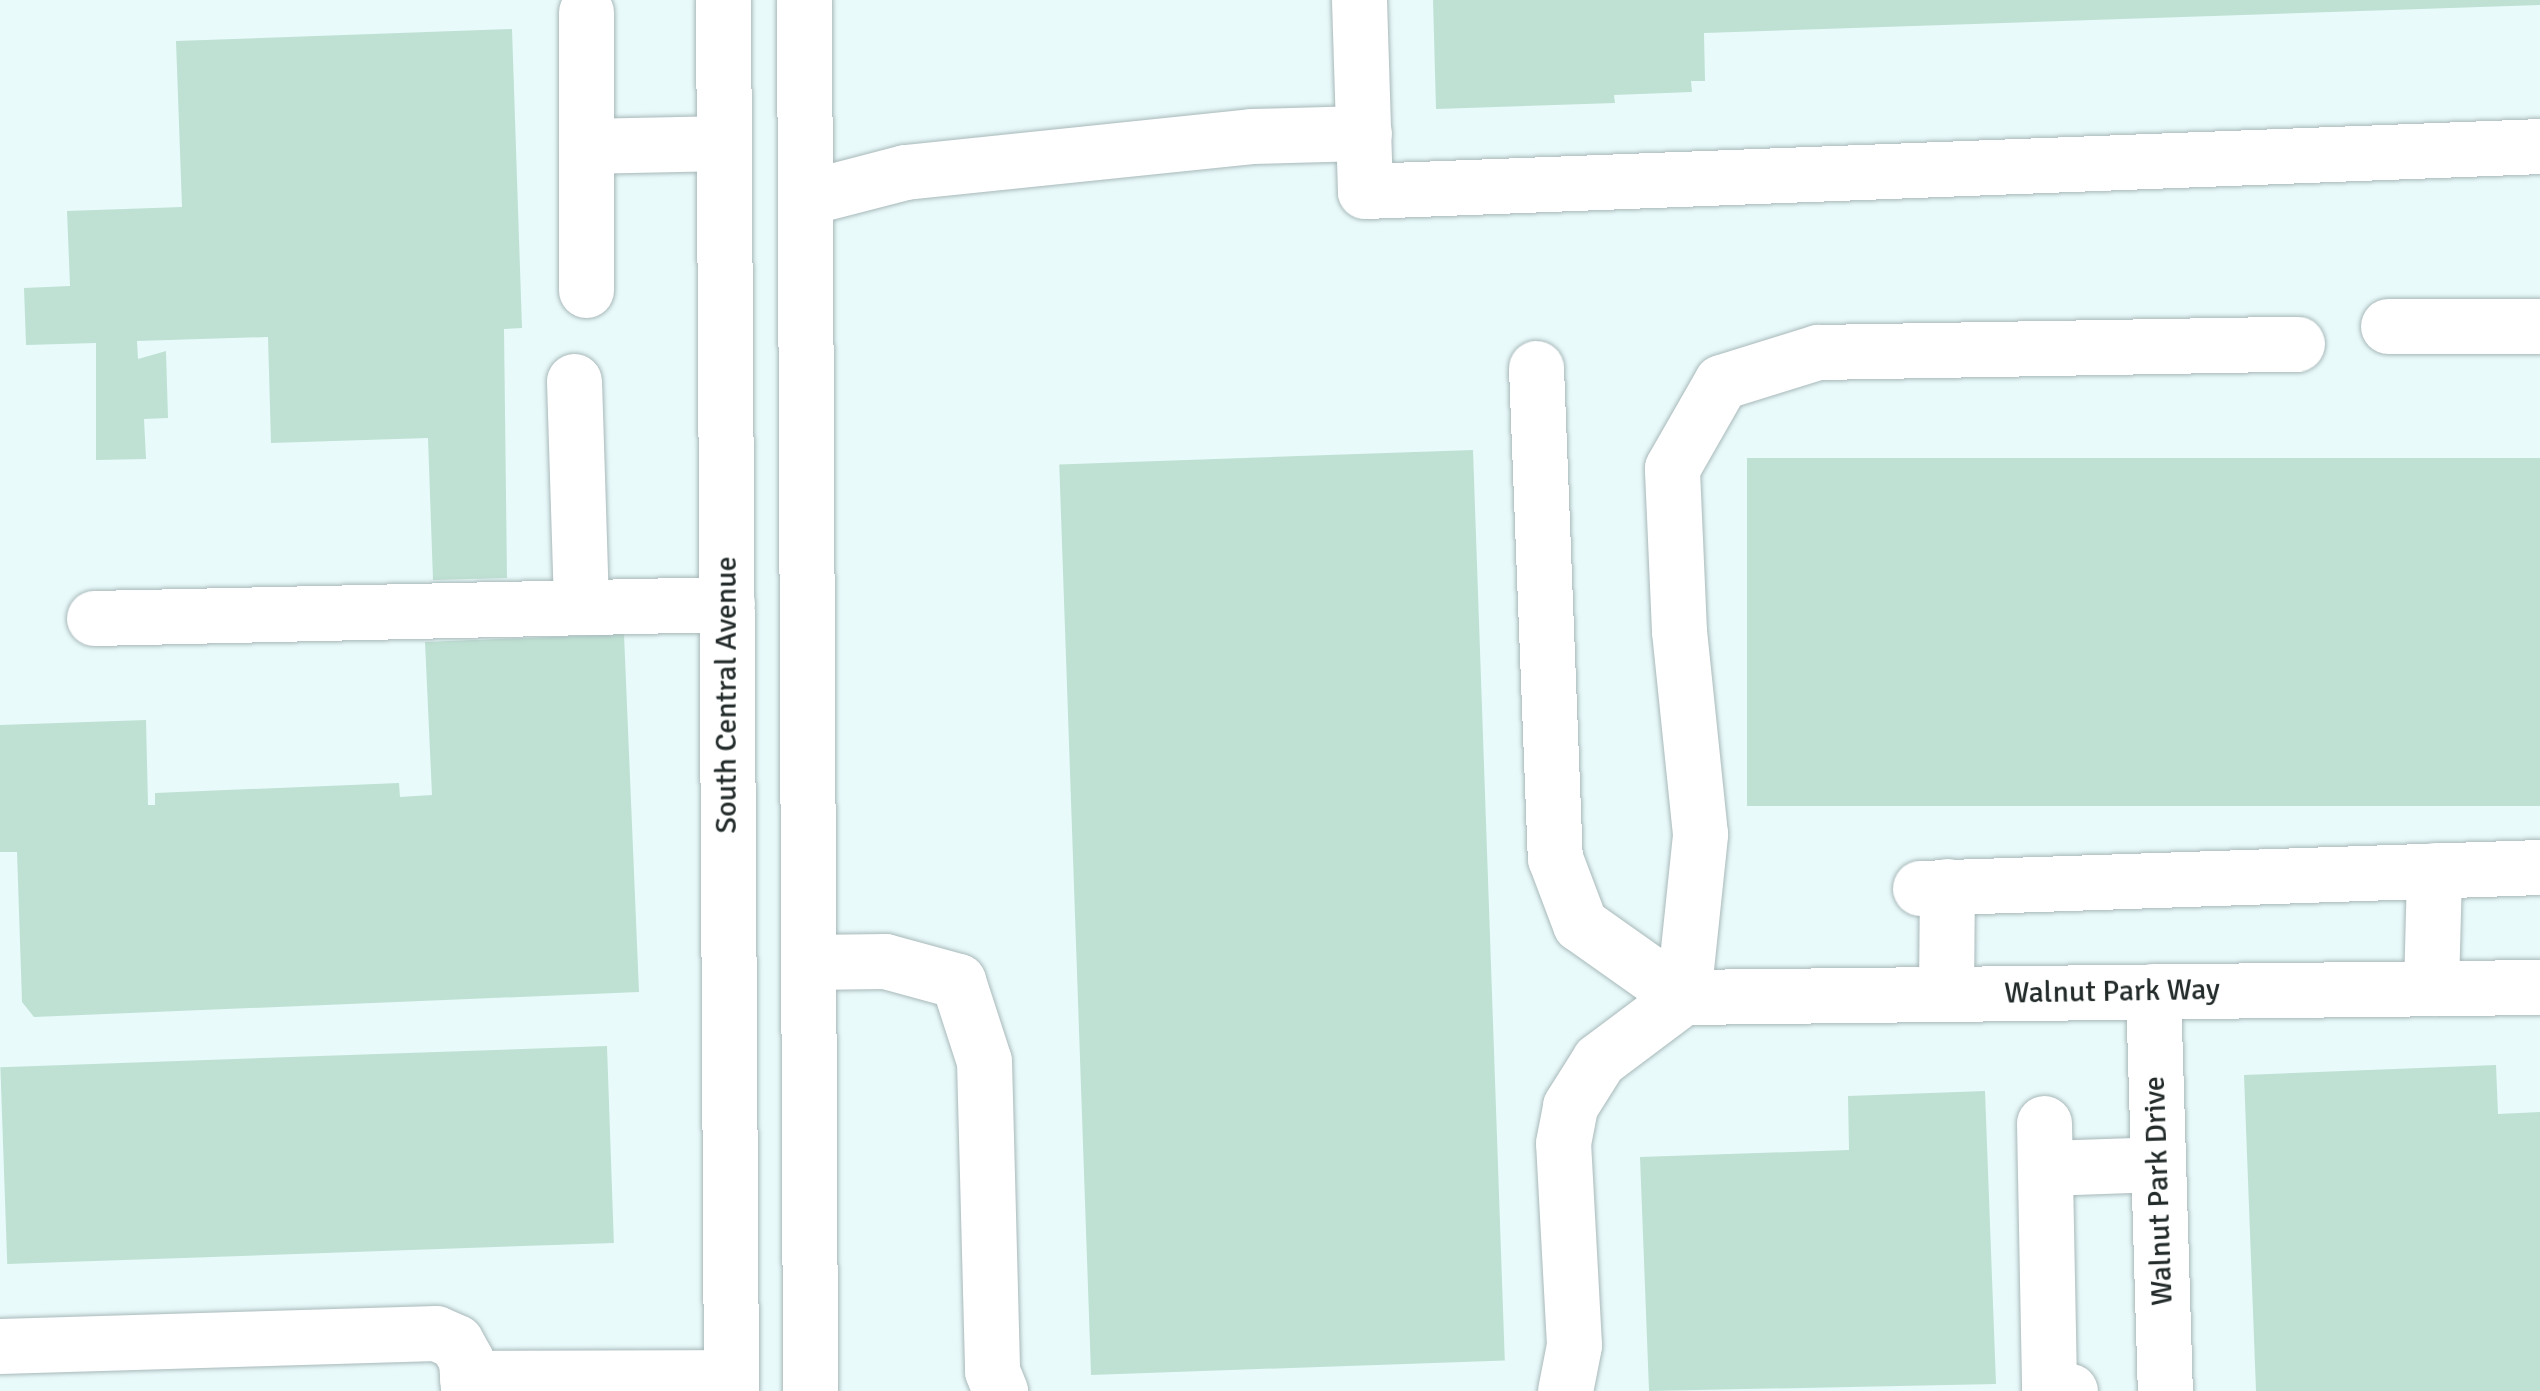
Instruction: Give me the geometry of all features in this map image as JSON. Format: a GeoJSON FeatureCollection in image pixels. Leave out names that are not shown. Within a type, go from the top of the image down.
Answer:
{"type":"FeatureCollection","features":[{"type":"Feature","properties":{"kind":"main road","name":"South Central Avenue"},"geometry":{"type":"LineString","coordinates":[[723,0],[731,1384]]}},
{"type":"Feature","properties":{"kind":"main road"},"geometry":{"type":"LineString","coordinates":[[804,0],[810,1391]]}},
{"type":"Feature","properties":{"kind":"main road"},"geometry":{"type":"LineString","coordinates":[[1359,0],[1365,191],[2540,146]]}},
{"type":"Feature","properties":{"kind":"main road"},"geometry":{"type":"LineString","coordinates":[[586,12],[586,290]]}},
{"type":"Feature","properties":{"kind":"main road"},"geometry":{"type":"LineString","coordinates":[[725,241],[806,198],[905,172],[1251,136],[1364,133]]}},
{"type":"Feature","properties":{"kind":"main road"},"geometry":{"type":"LineString","coordinates":[[586,146],[724,143]]}},
{"type":"Feature","properties":{"kind":"main road"},"geometry":{"type":"LineString","coordinates":[[2388,326],[2540,326]]}},
{"type":"Feature","properties":{"kind":"main road"},"geometry":{"type":"LineString","coordinates":[[1565,1391],[1574,1344],[1564,1143],[1570,1106],[1599,1060],[1683,997],[1700,834],[1679,632],[1672,468],[1721,382],[1818,352],[2297,344]]}},
{"type":"Feature","properties":{"kind":"main road"},"geometry":{"type":"LineString","coordinates":[[1536,368],[1555,858],[1580,924],[1683,997]]}},
{"type":"Feature","properties":{"kind":"main road"},"geometry":{"type":"LineString","coordinates":[[574,381],[582,607]]}},
{"type":"Feature","properties":{"kind":"main road"},"geometry":{"type":"LineString","coordinates":[[94,618],[726,604]]}},
{"type":"Feature","properties":{"kind":"main road"},"geometry":{"type":"LineString","coordinates":[[726,662],[807,662]]}},
{"type":"Feature","properties":{"kind":"main road"},"geometry":{"type":"LineString","coordinates":[[1946,994],[1934,887],[2540,867]]}},
{"type":"Feature","properties":{"kind":"main road"},"geometry":{"type":"LineString","coordinates":[[2431,988],[2434,870]]}},
{"type":"Feature","properties":{"kind":"main road"},"geometry":{"type":"LineString","coordinates":[[808,962],[885,960],[958,982],[984,1061],[992,1370],[1000,1391]]}},
{"type":"Feature","properties":{"kind":"main road","name":"Walnut Park Way"},"geometry":{"type":"LineString","coordinates":[[1683,997],[2540,987]]}},
{"type":"Feature","properties":{"kind":"main road","name":"Walnut Park Drive"},"geometry":{"type":"LineString","coordinates":[[2153,991],[2166,1391]]}},
{"type":"Feature","properties":{"kind":"main road"},"geometry":{"type":"LineString","coordinates":[[2070,1391],[2048,1391],[2045,1146],[2158,1164]]}},
{"type":"Feature","properties":{"kind":"main road"},"geometry":{"type":"LineString","coordinates":[[0,1346],[436,1333],[456,1342],[467,1384],[731,1384]]}},
{"type":"Feature","properties":{"kind":"building"},"geometry":{"type":"Polygon","coordinates":[[[1433,0],[2540,0],[2540,5],[1704,33],[1705,81],[1691,81],[1692,92],[1614,95],[1615,103],[1436,109],[1433,0]]]}},
{"type":"Feature","properties":{"kind":"building"},"geometry":{"type":"Polygon","coordinates":[[[512,29],[522,328],[504,329],[507,578],[433,580],[428,438],[271,443],[268,337],[137,341],[138,359],[166,351],[168,418],[144,419],[146,459],[96,460],[96,343],[26,345],[24,288],[70,286],[67,211],[182,207],[176,41],[512,29]]]}},
{"type":"Feature","properties":{"kind":"building"},"geometry":{"type":"Polygon","coordinates":[[[1473,450],[1505,1360],[1091,1375],[1059,464],[1473,450]]]}},
{"type":"Feature","properties":{"kind":"building"},"geometry":{"type":"Polygon","coordinates":[[[1747,458],[2540,458],[2540,806],[1747,806],[1747,458]]]}},
{"type":"Feature","properties":{"kind":"building"},"geometry":{"type":"Polygon","coordinates":[[[624,634],[639,992],[34,1017],[22,1002],[17,852],[0,852],[0,725],[146,720],[148,805],[155,805],[155,793],[399,783],[400,797],[432,795],[425,642],[624,634]]]}},
{"type":"Feature","properties":{"kind":"building"},"geometry":{"type":"Polygon","coordinates":[[[607,1046],[614,1243],[7,1264],[0,1067],[607,1046]]]}},
{"type":"Feature","properties":{"kind":"building"},"geometry":{"type":"Polygon","coordinates":[[[2496,1065],[2498,1114],[2540,1112],[2540,1391],[2256,1391],[2244,1075],[2496,1065]]]}},
{"type":"Feature","properties":{"kind":"building"},"geometry":{"type":"Polygon","coordinates":[[[1985,1091],[1996,1384],[1649,1391],[1640,1157],[1849,1150],[1848,1096],[1985,1091]]]}}]}
